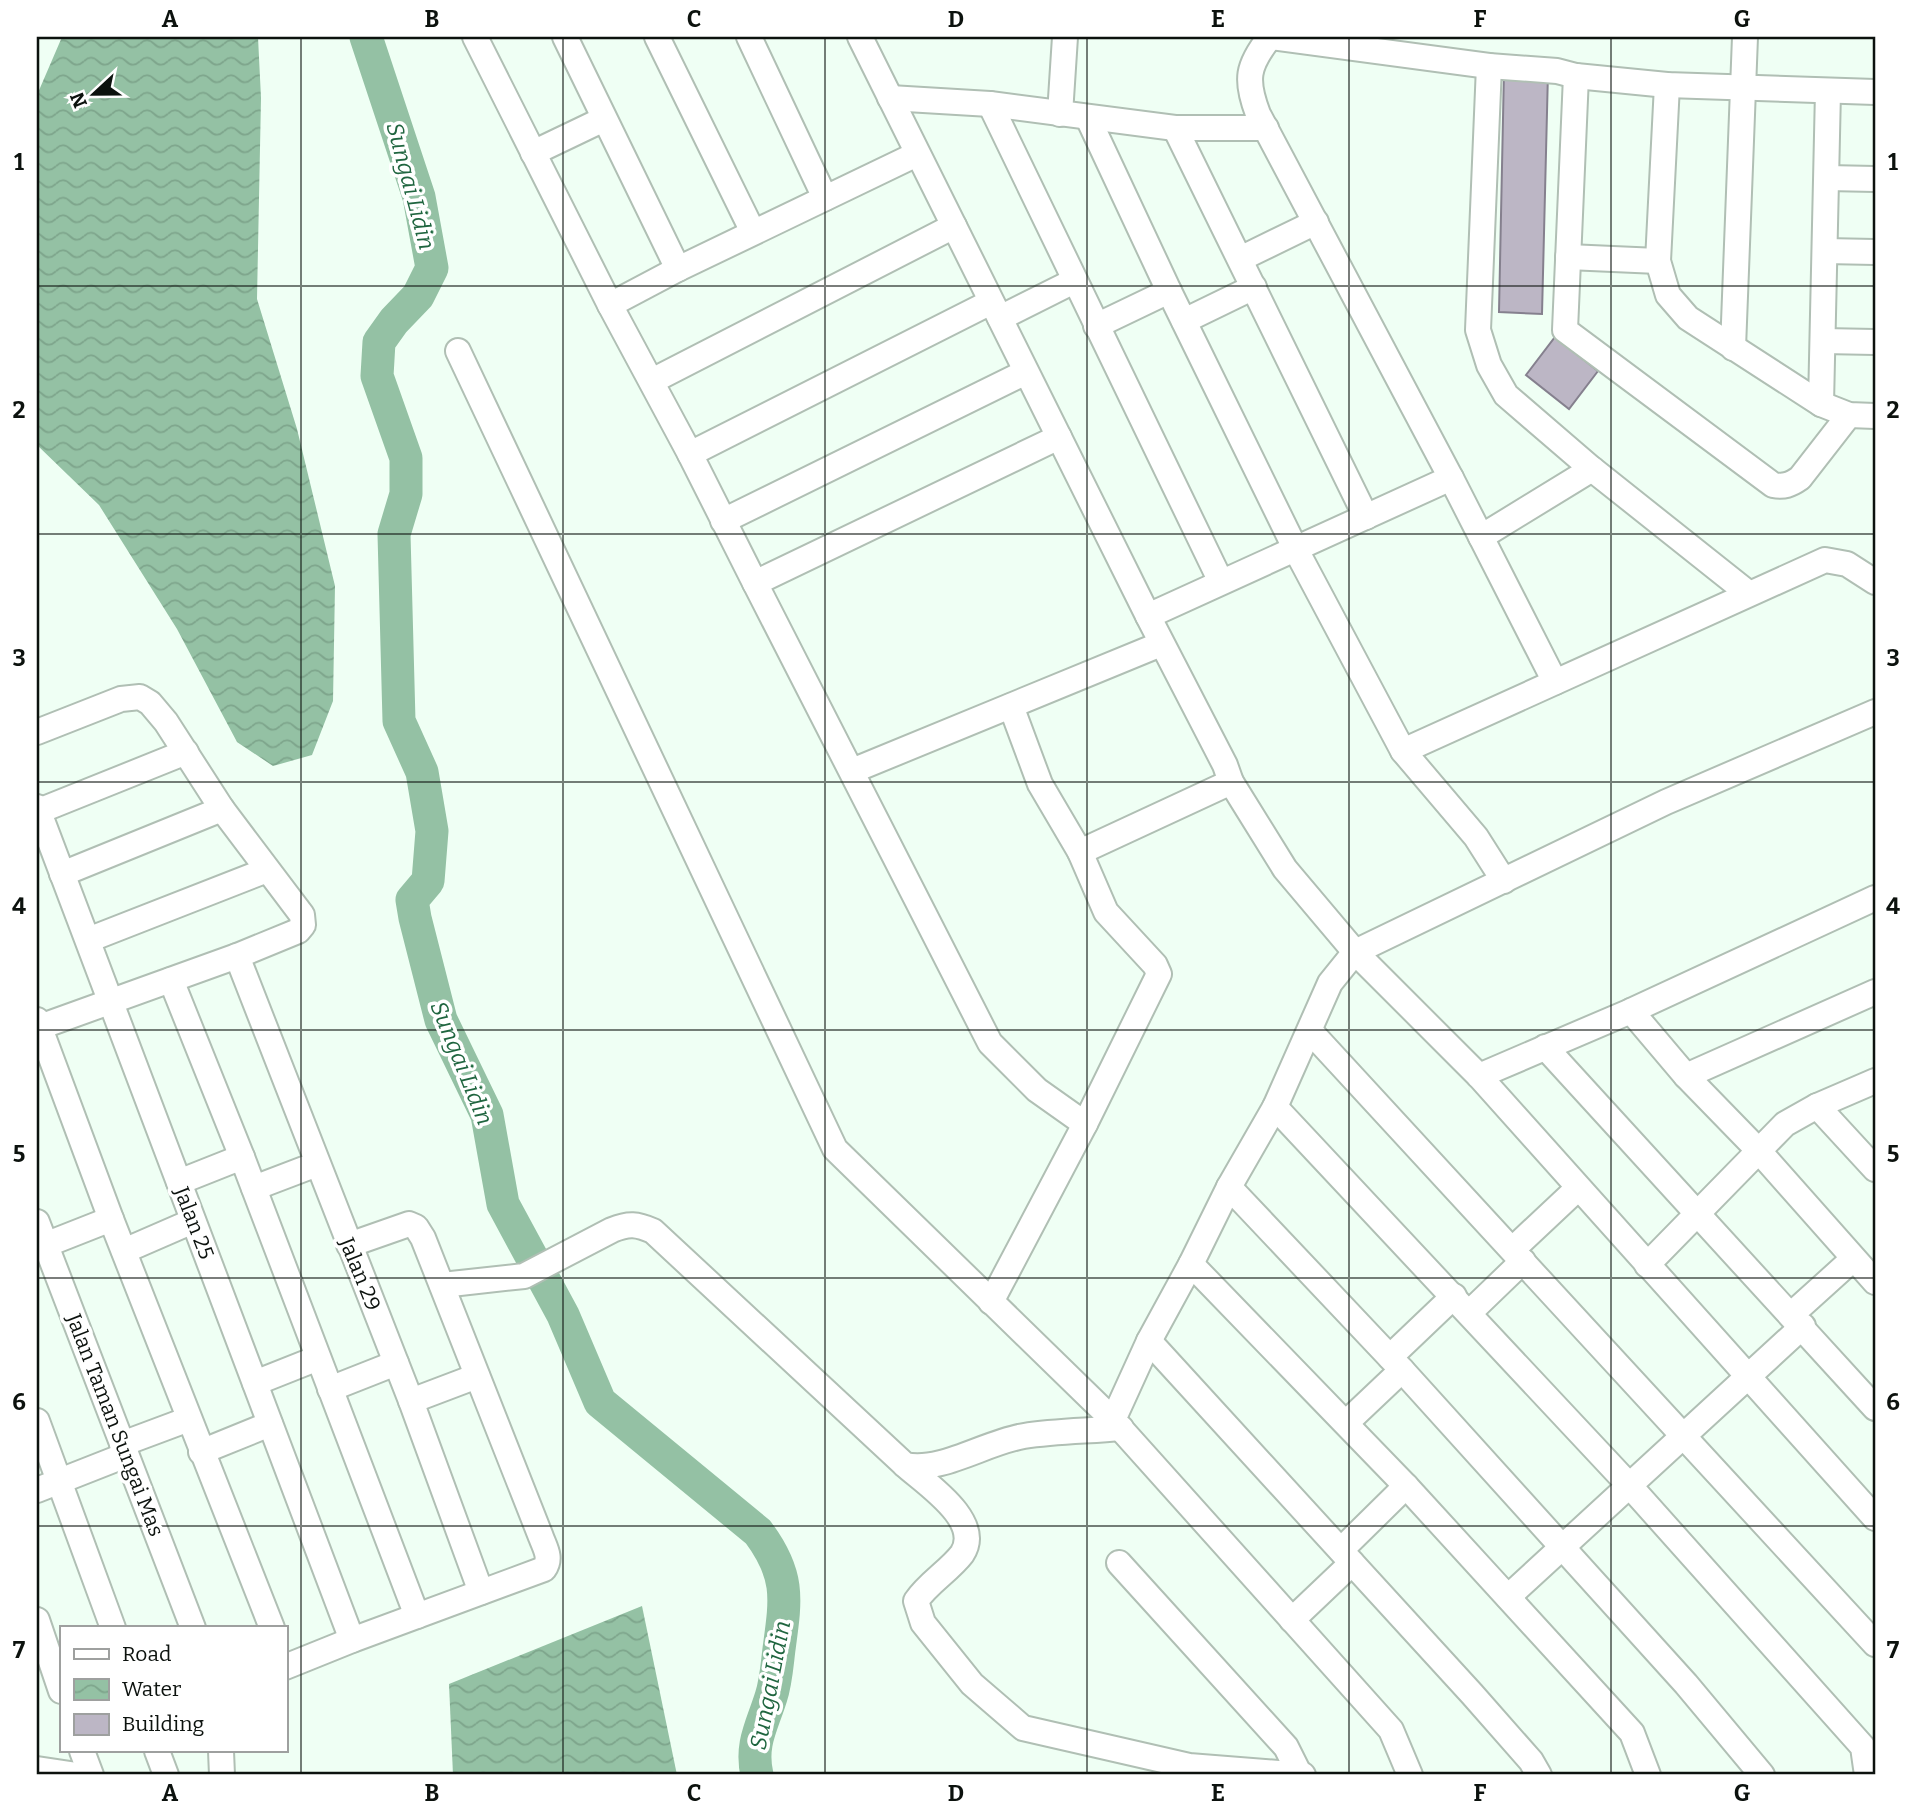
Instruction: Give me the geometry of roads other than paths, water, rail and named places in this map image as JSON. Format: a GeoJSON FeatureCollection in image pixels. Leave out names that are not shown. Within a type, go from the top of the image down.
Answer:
{"type":"FeatureCollection","features":[{"type":"Feature","properties":{"kind":"street"},"geometry":{"type":"LineString","coordinates":[[475,37],[990,1043],[1037,1090],[1085,1124]]}},
{"type":"Feature","properties":{"kind":"street"},"geometry":{"type":"LineString","coordinates":[[565,37],[678,269]]}},
{"type":"Feature","properties":{"kind":"street"},"geometry":{"type":"LineString","coordinates":[[657,37],[753,232]]}},
{"type":"Feature","properties":{"kind":"street"},"geometry":{"type":"LineString","coordinates":[[749,37],[825,198]]}},
{"type":"Feature","properties":{"kind":"street"},"geometry":{"type":"LineString","coordinates":[[860,37],[1161,644],[1225,765],[1231,782],[1285,869],[1355,953],[1479,1076],[1577,1189],[1875,1518]]}},
{"type":"Feature","properties":{"kind":"street"},"geometry":{"type":"LineString","coordinates":[[1060,114],[1065,37]]}},
{"type":"Feature","properties":{"kind":"street"},"geometry":{"type":"LineString","coordinates":[[1555,682],[1451,478],[1266,128],[1250,93],[1248,76],[1255,55],[1271,37],[1489,66],[1556,71],[1576,76],[1667,85],[1875,92]]}},
{"type":"Feature","properties":{"kind":"street"},"geometry":{"type":"LineString","coordinates":[[1733,348],[1745,37]]}},
{"type":"Feature","properties":{"kind":"street"},"geometry":{"type":"LineString","coordinates":[[1489,66],[1478,330],[1489,365],[1506,396],[1591,469],[1748,593]]}},
{"type":"Feature","properties":{"kind":"street"},"geometry":{"type":"LineString","coordinates":[[1576,76],[1565,330],[1773,485],[1781,487],[1800,478],[1849,415]]}},
{"type":"Feature","properties":{"kind":"street"},"geometry":{"type":"LineString","coordinates":[[1667,85],[1658,261],[1668,295],[1688,318],[1821,404],[1849,415],[1875,416]]}},
{"type":"Feature","properties":{"kind":"street"},"geometry":{"type":"LineString","coordinates":[[1821,404],[1828,91]]}},
{"type":"Feature","properties":{"kind":"street"},"geometry":{"type":"LineString","coordinates":[[890,98],[990,104],[1175,128],[1266,128]]}},
{"type":"Feature","properties":{"kind":"street"},"geometry":{"type":"LineString","coordinates":[[990,104],[1221,582]]}},
{"type":"Feature","properties":{"kind":"street"},"geometry":{"type":"LineString","coordinates":[[1088,118],[1295,548],[1403,751],[1476,837],[1504,881]]}},
{"type":"Feature","properties":{"kind":"street"},"geometry":{"type":"LineString","coordinates":[[533,153],[604,119]]}},
{"type":"Feature","properties":{"kind":"street"},"geometry":{"type":"LineString","coordinates":[[1175,128],[1366,517]]}},
{"type":"Feature","properties":{"kind":"street"},"geometry":{"type":"LineString","coordinates":[[610,305],[753,232],[917,154]]}},
{"type":"Feature","properties":{"kind":"street"},"geometry":{"type":"LineString","coordinates":[[1827,178],[1875,179]]}},
{"type":"Feature","properties":{"kind":"street"},"geometry":{"type":"LineString","coordinates":[[1240,259],[1316,222]]}},
{"type":"Feature","properties":{"kind":"street"},"geometry":{"type":"LineString","coordinates":[[652,381],[954,226]]}},
{"type":"Feature","properties":{"kind":"street"},"geometry":{"type":"LineString","coordinates":[[1825,251],[1875,252]]}},
{"type":"Feature","properties":{"kind":"street"},"geometry":{"type":"LineString","coordinates":[[1569,257],[1658,261]]}},
{"type":"Feature","properties":{"kind":"street"},"geometry":{"type":"LineString","coordinates":[[690,454],[995,310],[1074,281]]}},
{"type":"Feature","properties":{"kind":"street"},"geometry":{"type":"LineString","coordinates":[[1184,321],[1254,287]]}},
{"type":"Feature","properties":{"kind":"street"},"geometry":{"type":"LineString","coordinates":[[1096,326],[1169,291]]}},
{"type":"Feature","properties":{"kind":"street"},"geometry":{"type":"LineString","coordinates":[[1823,341],[1875,342]]}},
{"type":"Feature","properties":{"kind":"street"},"geometry":{"type":"LineString","coordinates":[[458,351],[835,1149],[1117,1424],[1391,1730],[1410,1775]]}},
{"type":"Feature","properties":{"kind":"street"},"geometry":{"type":"LineString","coordinates":[[723,521],[1026,372]]}},
{"type":"Feature","properties":{"kind":"street"},"geometry":{"type":"LineString","coordinates":[[755,583],[1059,437]]}},
{"type":"Feature","properties":{"kind":"street"},"geometry":{"type":"LineString","coordinates":[[1481,537],[1591,469]]}},
{"type":"Feature","properties":{"kind":"street"},"geometry":{"type":"LineString","coordinates":[[1148,616],[1451,478]]}},
{"type":"Feature","properties":{"kind":"street"},"geometry":{"type":"LineString","coordinates":[[1403,751],[1825,560],[1847,564],[1875,582]]}},
{"type":"Feature","properties":{"kind":"street"},"geometry":{"type":"LineString","coordinates":[[852,771],[1161,644]]}},
{"type":"Feature","properties":{"kind":"street"},"geometry":{"type":"LineString","coordinates":[[37,733],[121,699],[140,697],[150,703],[186,752],[222,809],[302,915],[303,925],[298,932],[38,1025],[201,1452],[271,1626]]}},
{"type":"Feature","properties":{"kind":"street"},"geometry":{"type":"LineString","coordinates":[[991,1302],[1085,1124],[1159,974],[1155,965],[1106,912],[1080,852],[1040,784],[1011,706]]}},
{"type":"Feature","properties":{"kind":"street"},"geometry":{"type":"LineString","coordinates":[[1117,1424],[1149,1341],[1192,1264],[1229,1187],[1275,1107],[1330,983],[1355,953],[1666,802],[1875,712]]}},
{"type":"Feature","properties":{"kind":"street"},"geometry":{"type":"LineString","coordinates":[[38,809],[186,752]]}},
{"type":"Feature","properties":{"kind":"street"},"geometry":{"type":"LineString","coordinates":[[1080,852],[1231,782]]}},
{"type":"Feature","properties":{"kind":"street","name":"Jalan 25"},"geometry":{"type":"LineString","coordinates":[[38,809],[352,1640]]}},
{"type":"Feature","properties":{"kind":"street"},"geometry":{"type":"LineString","coordinates":[[62,874],[222,809]]}},
{"type":"Feature","properties":{"kind":"street"},"geometry":{"type":"LineString","coordinates":[[88,940],[267,870]]}},
{"type":"Feature","properties":{"kind":"street"},"geometry":{"type":"LineString","coordinates":[[1479,1076],[1630,1011],[1875,898]]}},
{"type":"Feature","properties":{"kind":"street","name":"Jalan 29"},"geometry":{"type":"LineString","coordinates":[[237,956],[411,1401],[481,1592]]}},
{"type":"Feature","properties":{"kind":"street"},"geometry":{"type":"LineString","coordinates":[[171,979],[254,1188],[417,1616]]}},
{"type":"Feature","properties":{"kind":"street"},"geometry":{"type":"LineString","coordinates":[[1686,1076],[1875,992]]}},
{"type":"Feature","properties":{"kind":"street"},"geometry":{"type":"LineString","coordinates":[[1630,1011],[1875,1282]]}},
{"type":"Feature","properties":{"kind":"street"},"geometry":{"type":"LineString","coordinates":[[1310,1031],[1875,1644]]}},
{"type":"Feature","properties":{"kind":"street"},"geometry":{"type":"LineString","coordinates":[[1545,1046],[1875,1408]]}},
{"type":"Feature","properties":{"kind":"street"},"geometry":{"type":"LineString","coordinates":[[1647,1265],[1785,1124],[1817,1105],[1875,1081]]}},
{"type":"Feature","properties":{"kind":"street"},"geometry":{"type":"LineString","coordinates":[[1817,1105],[1875,1169]]}},
{"type":"Feature","properties":{"kind":"street"},"geometry":{"type":"LineString","coordinates":[[1275,1107],[1869,1741],[1867,1775]]}},
{"type":"Feature","properties":{"kind":"street"},"geometry":{"type":"LineString","coordinates":[[179,1182],[242,1157]]}},
{"type":"Feature","properties":{"kind":"street"},"geometry":{"type":"LineString","coordinates":[[254,1188],[317,1164]]}},
{"type":"Feature","properties":{"kind":"street"},"geometry":{"type":"LineString","coordinates":[[1229,1187],[1396,1363],[1686,1684],[1762,1775]]}},
{"type":"Feature","properties":{"kind":"street"},"geometry":{"type":"LineString","coordinates":[[1346,1423],[1396,1363],[1518,1255],[1577,1189]]}},
{"type":"Feature","properties":{"kind":"street"},"geometry":{"type":"LineString","coordinates":[[41,1234],[111,1219]]}},
{"type":"Feature","properties":{"kind":"street"},"geometry":{"type":"LineString","coordinates":[[124,1251],[193,1221]]}},
{"type":"Feature","properties":{"kind":"street"},"geometry":{"type":"LineString","coordinates":[[287,1666],[544,1569],[549,1557],[442,1285],[416,1227],[409,1224],[349,1245]]}},
{"type":"Feature","properties":{"kind":"street"},"geometry":{"type":"LineString","coordinates":[[442,1285],[524,1276],[597,1237],[626,1225],[637,1224],[653,1231],[954,1508],[965,1526],[963,1552],[916,1601],[923,1623],[972,1684],[1023,1728],[1188,1770],[1302,1775]]}},
{"type":"Feature","properties":{"kind":"street","name":"Jalan Taman Sungai Mas"},"geometry":{"type":"LineString","coordinates":[[41,1234],[191,1626]]}},
{"type":"Feature","properties":{"kind":"street"},"geometry":{"type":"LineString","coordinates":[[1508,1597],[1746,1377],[1853,1259]]}},
{"type":"Feature","properties":{"kind":"street"},"geometry":{"type":"LineString","coordinates":[[1192,1264],[1406,1486],[1632,1733],[1648,1775]]}},
{"type":"Feature","properties":{"kind":"street"},"geometry":{"type":"LineString","coordinates":[[1149,1341],[1472,1694],[1531,1761],[1539,1775]]}},
{"type":"Feature","properties":{"kind":"street"},"geometry":{"type":"LineString","coordinates":[[256,1383],[318,1358]]}},
{"type":"Feature","properties":{"kind":"street"},"geometry":{"type":"LineString","coordinates":[[330,1390],[396,1363]]}},
{"type":"Feature","properties":{"kind":"street"},"geometry":{"type":"LineString","coordinates":[[411,1401],[477,1376]]}},
{"type":"Feature","properties":{"kind":"street"},"geometry":{"type":"LineString","coordinates":[[37,1490],[189,1419]]}},
{"type":"Feature","properties":{"kind":"street"},"geometry":{"type":"LineString","coordinates":[[37,1421],[112,1626]]}},
{"type":"Feature","properties":{"kind":"street"},"geometry":{"type":"LineString","coordinates":[[201,1452],[270,1424]]}},
{"type":"Feature","properties":{"kind":"street"},"geometry":{"type":"LineString","coordinates":[[905,1465],[917,1468],[930,1466],[1024,1436],[1117,1424]]}},
{"type":"Feature","properties":{"kind":"street"},"geometry":{"type":"LineString","coordinates":[[1292,1620],[1406,1486]]}},
{"type":"Feature","properties":{"kind":"street"},"geometry":{"type":"LineString","coordinates":[[1119,1563],[1286,1747],[1302,1775]]}},
{"type":"Feature","properties":{"kind":"street"},"geometry":{"type":"LineString","coordinates":[[37,1620],[60,1688]]}},
{"type":"Feature","properties":{"kind":"street"},"geometry":{"type":"LineString","coordinates":[[82,1752],[91,1775]]}},
{"type":"Feature","properties":{"kind":"street"},"geometry":{"type":"LineString","coordinates":[[157,1752],[166,1775]]}},
{"type":"Feature","properties":{"kind":"street"},"geometry":{"type":"LineString","coordinates":[[221,1752],[222,1775]]}},
{"type":"Feature","properties":{"kind":"street"},"geometry":{"type":"LineString","coordinates":[[37,1769],[77,1775]]}},
{"type":"Feature","properties":{"kind":"water"},"geometry":{"type":"Polygon","coordinates":[[[62,37],[258,37],[261,98],[257,299],[297,429],[335,586],[333,701],[312,755],[273,766],[237,742],[177,629],[99,505],[37,445],[37,95],[62,37]]]}},
{"type":"Feature","properties":{"kind":"water"},"geometry":{"type":"Polygon","coordinates":[[[642,1606],[677,1775],[453,1775],[449,1684],[642,1606]]]}},
{"type":"Feature","properties":{"kind":"waterway","name":"Sungai Lidin"},"geometry":{"type":"LineString","coordinates":[[366,37],[419,197],[432,268],[418,296],[394,321],[379,342],[377,376],[406,458],[406,494],[394,534],[399,721],[422,772],[432,831],[428,881],[412,900],[415,918],[441,1020],[487,1115],[503,1204],[563,1315],[600,1402],[758,1532],[776,1561],[783,1588],[783,1615],[774,1685],[756,1744],[757,1775]]}}]}
